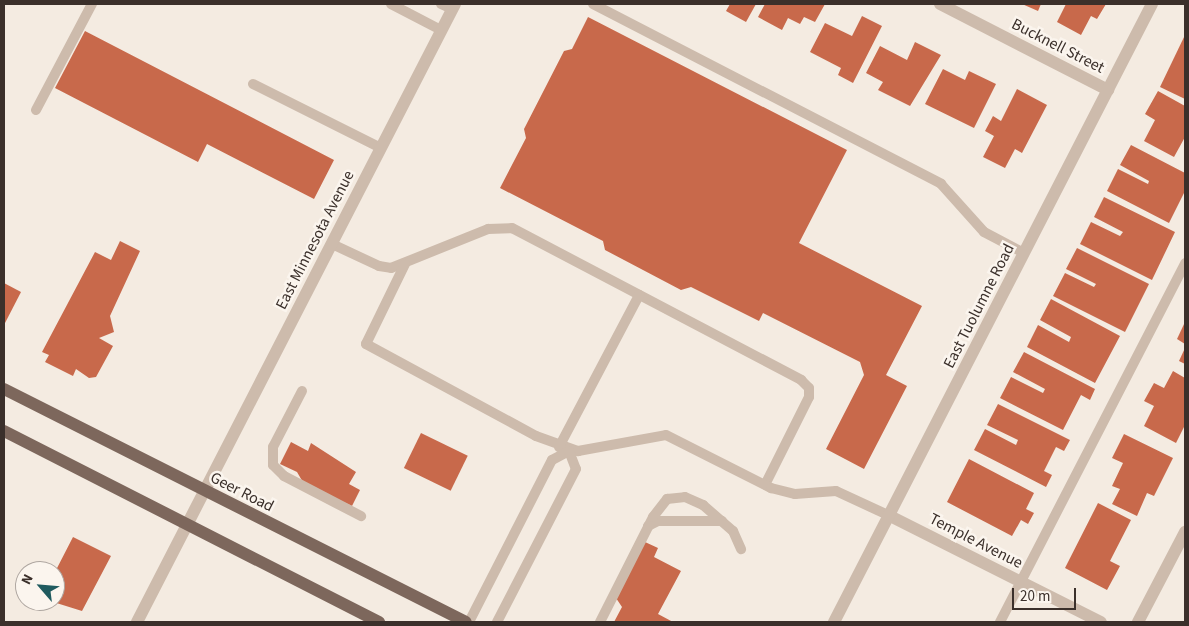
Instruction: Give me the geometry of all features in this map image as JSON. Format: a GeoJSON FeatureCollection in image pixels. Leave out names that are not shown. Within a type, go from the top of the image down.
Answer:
{"type":"FeatureCollection","features":[{"type":"Feature","properties":{"kind":"main road","name":"Geer Road"},"geometry":{"type":"LineString","coordinates":[[4,389],[468,622]]}},
{"type":"Feature","properties":{"kind":"main road"},"geometry":{"type":"LineString","coordinates":[[4,431],[379,622]]}},
{"type":"Feature","properties":{"kind":"street","name":"Bucknell Street"},"geometry":{"type":"LineString","coordinates":[[940,4],[1108,90]]}},
{"type":"Feature","properties":{"kind":"street","name":"East Tuolumne Road"},"geometry":{"type":"LineString","coordinates":[[834,622],[1152,4]]}},
{"type":"Feature","properties":{"kind":"street","name":"East Minnesota Avenue"},"geometry":{"type":"LineString","coordinates":[[137,622],[441,30],[449,6]]}},
{"type":"Feature","properties":{"kind":"street","name":"Temple Avenue"},"geometry":{"type":"LineString","coordinates":[[890,516],[1100,622]]}},
{"type":"Feature","properties":{"kind":"street"},"geometry":{"type":"LineString","coordinates":[[1138,622],[1185,532]]}},
{"type":"Feature","properties":{"kind":"lane"},"geometry":{"type":"LineString","coordinates":[[36,110],[92,4]]}},
{"type":"Feature","properties":{"kind":"lane"},"geometry":{"type":"LineString","coordinates":[[391,4],[441,30]]}},
{"type":"Feature","properties":{"kind":"lane"},"geometry":{"type":"LineString","coordinates":[[593,4],[936,181],[984,232],[1024,253]]}},
{"type":"Feature","properties":{"kind":"lane"},"geometry":{"type":"LineString","coordinates":[[253,84],[381,148]]}},
{"type":"Feature","properties":{"kind":"lane"},"geometry":{"type":"LineString","coordinates":[[332,244],[379,266],[406,264],[488,229],[508,227],[807,385],[809,397],[764,485]]}},
{"type":"Feature","properties":{"kind":"lane"},"geometry":{"type":"LineString","coordinates":[[1000,622],[1022,583],[1185,263]]}},
{"type":"Feature","properties":{"kind":"lane"},"geometry":{"type":"LineString","coordinates":[[406,264],[366,336],[367,346],[564,449],[576,469],[497,622]]}},
{"type":"Feature","properties":{"kind":"lane"},"geometry":{"type":"LineString","coordinates":[[468,622],[552,460],[564,449],[639,295]]}},
{"type":"Feature","properties":{"kind":"lane"},"geometry":{"type":"LineString","coordinates":[[302,391],[273,447],[273,465],[284,476],[361,516]]}},
{"type":"Feature","properties":{"kind":"lane"},"geometry":{"type":"LineString","coordinates":[[564,449],[662,434],[764,485],[795,494],[824,489],[843,492],[890,516]]}},
{"type":"Feature","properties":{"kind":"lane"},"geometry":{"type":"LineString","coordinates":[[600,622],[661,504],[678,496],[698,502],[736,535],[741,549]]}},
{"type":"Feature","properties":{"kind":"lane"},"geometry":{"type":"LineString","coordinates":[[648,526],[658,521],[722,521]]}},
{"type":"Feature","properties":{"kind":"building"},"geometry":{"type":"Polygon","coordinates":[[[730,4],[756,4],[746,22],[726,11],[730,4]]]}},
{"type":"Feature","properties":{"kind":"building"},"geometry":{"type":"Polygon","coordinates":[[[765,4],[825,4],[815,22],[804,17],[800,24],[788,18],[782,30],[758,17],[765,4]]]}},
{"type":"Feature","properties":{"kind":"building"},"geometry":{"type":"Polygon","coordinates":[[[1022,4],[1041,4],[1038,11],[1022,4]]]}},
{"type":"Feature","properties":{"kind":"building"},"geometry":{"type":"Polygon","coordinates":[[[1066,4],[1106,4],[1097,19],[1091,16],[1081,35],[1057,22],[1066,4]]]}},
{"type":"Feature","properties":{"kind":"building"},"geometry":{"type":"Polygon","coordinates":[[[862,16],[882,26],[853,83],[838,75],[841,68],[810,52],[825,23],[852,36],[862,16]]]}},
{"type":"Feature","properties":{"kind":"building"},"geometry":{"type":"Polygon","coordinates":[[[588,17],[847,150],[799,243],[922,306],[886,375],[907,386],[864,469],[826,449],[864,375],[860,362],[763,313],[759,321],[691,287],[681,290],[605,250],[603,241],[500,188],[526,138],[524,129],[564,51],[572,49],[588,17]]]}},
{"type":"Feature","properties":{"kind":"building"},"geometry":{"type":"Polygon","coordinates":[[[85,31],[334,160],[314,199],[207,144],[198,162],[55,88],[85,31]]]}},
{"type":"Feature","properties":{"kind":"building"},"geometry":{"type":"Polygon","coordinates":[[[1185,35],[1185,99],[1160,87],[1185,35]]]}},
{"type":"Feature","properties":{"kind":"building"},"geometry":{"type":"Polygon","coordinates":[[[915,42],[941,55],[910,106],[878,90],[883,82],[866,73],[880,46],[907,60],[915,42]]]}},
{"type":"Feature","properties":{"kind":"building"},"geometry":{"type":"Polygon","coordinates":[[[943,69],[965,80],[969,71],[996,84],[974,128],[925,104],[943,69]]]}},
{"type":"Feature","properties":{"kind":"building"},"geometry":{"type":"Polygon","coordinates":[[[1017,89],[1047,105],[1022,153],[1015,149],[1005,168],[983,157],[994,136],[985,131],[993,116],[1001,121],[1017,89]]]}},
{"type":"Feature","properties":{"kind":"building"},"geometry":{"type":"Polygon","coordinates":[[[1158,91],[1185,106],[1185,137],[1174,157],[1144,141],[1155,120],[1145,114],[1158,91]]]}},
{"type":"Feature","properties":{"kind":"building"},"geometry":{"type":"Polygon","coordinates":[[[1131,145],[1185,173],[1185,191],[1169,223],[1107,191],[1118,169],[1148,184],[1149,181],[1120,165],[1131,145]]]}},
{"type":"Feature","properties":{"kind":"building"},"geometry":{"type":"Polygon","coordinates":[[[1104,197],[1175,232],[1152,280],[1080,244],[1091,222],[1120,236],[1123,232],[1094,217],[1104,197]]]}},
{"type":"Feature","properties":{"kind":"building"},"geometry":{"type":"Polygon","coordinates":[[[120,241],[140,251],[110,316],[114,332],[99,338],[113,346],[96,377],[89,378],[76,369],[73,376],[45,362],[49,355],[42,352],[95,252],[111,260],[120,241]]]}},
{"type":"Feature","properties":{"kind":"building"},"geometry":{"type":"Polygon","coordinates":[[[1077,248],[1149,284],[1125,332],[1053,296],[1065,273],[1094,287],[1096,284],[1066,269],[1077,248]]]}},
{"type":"Feature","properties":{"kind":"building"},"geometry":{"type":"Polygon","coordinates":[[[4,283],[21,292],[4,325],[4,283]]]}},
{"type":"Feature","properties":{"kind":"building"},"geometry":{"type":"Polygon","coordinates":[[[1051,299],[1120,336],[1095,383],[1027,347],[1038,325],[1069,342],[1071,337],[1040,320],[1051,299]]]}},
{"type":"Feature","properties":{"kind":"building"},"geometry":{"type":"Polygon","coordinates":[[[1185,322],[1185,344],[1177,339],[1185,322]]]}},
{"type":"Feature","properties":{"kind":"building"},"geometry":{"type":"Polygon","coordinates":[[[1185,348],[1185,364],[1179,361],[1185,348]]]}},
{"type":"Feature","properties":{"kind":"building"},"geometry":{"type":"Polygon","coordinates":[[[1024,352],[1095,389],[1090,400],[1081,395],[1063,430],[1000,398],[1011,377],[1043,393],[1045,389],[1013,372],[1024,352]]]}},
{"type":"Feature","properties":{"kind":"building"},"geometry":{"type":"Polygon","coordinates":[[[1173,371],[1185,378],[1185,425],[1176,443],[1144,426],[1154,406],[1144,401],[1154,383],[1164,388],[1173,371]]]}},
{"type":"Feature","properties":{"kind":"building"},"geometry":{"type":"Polygon","coordinates":[[[998,404],[1070,440],[1064,451],[1056,447],[1044,471],[1052,475],[1046,487],[974,450],[985,429],[1016,445],[1018,440],[987,425],[998,404]]]}},
{"type":"Feature","properties":{"kind":"building"},"geometry":{"type":"Polygon","coordinates":[[[421,433],[468,456],[451,491],[404,468],[421,433]]]}},
{"type":"Feature","properties":{"kind":"building"},"geometry":{"type":"Polygon","coordinates":[[[1124,434],[1173,458],[1154,496],[1147,493],[1137,516],[1112,504],[1120,489],[1112,486],[1123,463],[1112,458],[1124,434]]]}},
{"type":"Feature","properties":{"kind":"building"},"geometry":{"type":"Polygon","coordinates":[[[291,442],[308,451],[311,443],[356,472],[349,484],[360,490],[352,506],[304,484],[297,472],[280,464],[291,442]]]}},
{"type":"Feature","properties":{"kind":"building"},"geometry":{"type":"Polygon","coordinates":[[[969,459],[1034,493],[1026,509],[1034,513],[1028,524],[1021,520],[1012,536],[947,502],[969,459]]]}},
{"type":"Feature","properties":{"kind":"building"},"geometry":{"type":"Polygon","coordinates":[[[1098,503],[1131,520],[1110,561],[1120,566],[1107,590],[1065,568],[1098,503]]]}},
{"type":"Feature","properties":{"kind":"building"},"geometry":{"type":"Polygon","coordinates":[[[73,537],[111,556],[82,611],[65,606],[65,561],[61,561],[73,537]]]}},
{"type":"Feature","properties":{"kind":"building"},"geometry":{"type":"Polygon","coordinates":[[[645,542],[658,548],[654,557],[681,571],[658,614],[673,622],[614,622],[622,607],[616,598],[645,542]]]}}]}
